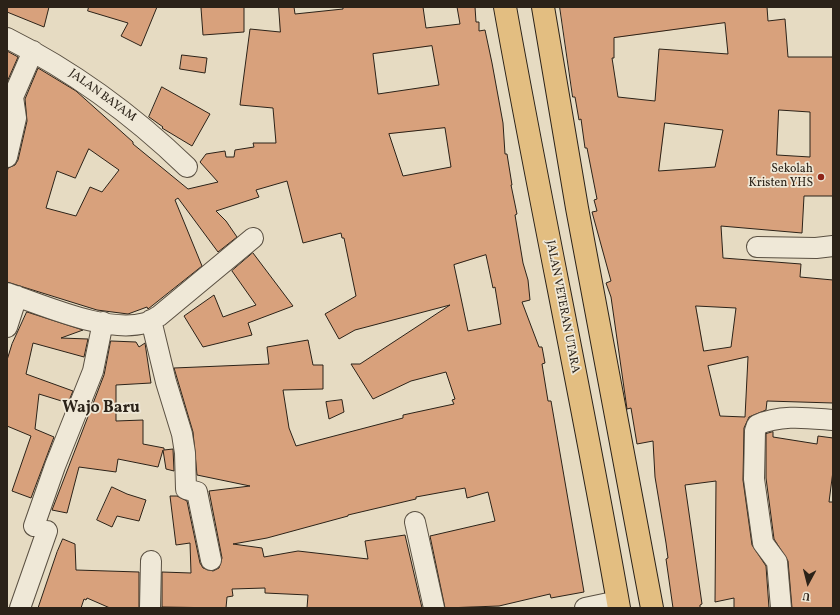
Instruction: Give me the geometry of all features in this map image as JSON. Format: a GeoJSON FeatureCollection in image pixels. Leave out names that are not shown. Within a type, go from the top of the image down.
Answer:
{"type":"FeatureCollection","features":[{"type":"Feature","properties":{"kind":"highway","name":"JALAN VETERAN UTARA"},"geometry":{"type":"LineString","coordinates":[[505,7],[618,605]]}},
{"type":"Feature","properties":{"kind":"highway"},"geometry":{"type":"LineString","coordinates":[[543,7],[577,208],[652,608]]}},
{"type":"Feature","properties":{"kind":"highway"},"geometry":{"type":"LineString","coordinates":[[544,216],[577,208]]}},
{"type":"Feature","properties":{"kind":"highway"},"geometry":{"type":"LineString","coordinates":[[609,551],[641,547]]}},
{"type":"Feature","properties":{"kind":"street","name":"JALAN BAYAM"},"geometry":{"type":"LineString","coordinates":[[7,38],[33,51],[102,94],[141,125],[188,167]]}},
{"type":"Feature","properties":{"kind":"street"},"geometry":{"type":"LineString","coordinates":[[7,156],[16,118],[13,97],[33,51]]}},
{"type":"Feature","properties":{"kind":"street"},"geometry":{"type":"LineString","coordinates":[[7,327],[12,295],[69,314],[103,322],[127,326],[146,323],[159,316],[253,238]]}},
{"type":"Feature","properties":{"kind":"street"},"geometry":{"type":"LineString","coordinates":[[757,247],[816,248],[833,246]]}},
{"type":"Feature","properties":{"kind":"street"},"geometry":{"type":"LineString","coordinates":[[151,320],[166,382],[182,434],[185,453],[186,489],[197,492],[211,560]]}},
{"type":"Feature","properties":{"kind":"street"},"geometry":{"type":"LineString","coordinates":[[20,608],[41,528],[55,466],[93,371],[103,322]]}},
{"type":"Feature","properties":{"kind":"street"},"geometry":{"type":"LineString","coordinates":[[781,608],[777,562],[764,547],[756,495],[755,431],[757,425],[769,420],[784,418],[833,420]]}},
{"type":"Feature","properties":{"kind":"street"},"geometry":{"type":"LineString","coordinates":[[414,522],[434,608]]}},
{"type":"Feature","properties":{"kind":"street"},"geometry":{"type":"LineString","coordinates":[[150,608],[151,561]]}},
{"type":"Feature","properties":{"kind":"street"},"geometry":{"type":"LineString","coordinates":[[585,608],[618,605]]}},
{"type":"Feature","properties":{"kind":"building"},"geometry":{"type":"Polygon","coordinates":[[[7,7],[49,7],[44,27],[7,12],[7,7]]]}},
{"type":"Feature","properties":{"kind":"building"},"geometry":{"type":"Polygon","coordinates":[[[89,7],[157,7],[141,46],[121,36],[128,23],[88,11],[89,7]]]}},
{"type":"Feature","properties":{"kind":"building"},"geometry":{"type":"Polygon","coordinates":[[[244,7],[244,32],[203,35],[201,8],[244,7]]]}},
{"type":"Feature","properties":{"kind":"building"},"geometry":{"type":"Polygon","coordinates":[[[279,7],[294,7],[295,14],[343,9],[343,7],[423,7],[426,28],[460,24],[457,7],[475,7],[476,22],[479,22],[479,31],[485,30],[503,123],[505,154],[507,154],[523,263],[528,280],[530,300],[522,302],[539,347],[542,347],[545,363],[542,364],[548,401],[551,401],[584,592],[551,598],[550,594],[499,606],[445,608],[430,536],[495,521],[488,492],[467,498],[465,488],[416,497],[416,499],[348,515],[267,538],[233,544],[262,548],[264,557],[298,551],[368,559],[365,541],[405,535],[422,608],[307,608],[308,595],[265,593],[265,588],[232,589],[233,596],[227,597],[226,608],[162,607],[162,572],[191,573],[190,543],[176,545],[170,496],[177,496],[187,501],[200,563],[203,568],[213,571],[219,568],[222,558],[209,491],[250,486],[197,475],[193,432],[174,368],[269,364],[267,347],[308,340],[313,365],[323,365],[323,389],[283,390],[289,428],[296,446],[403,418],[403,415],[454,404],[452,400],[455,399],[446,372],[411,381],[373,399],[351,364],[360,364],[450,305],[355,330],[339,339],[325,314],[356,296],[344,238],[342,238],[341,233],[303,243],[287,181],[256,190],[259,197],[216,211],[226,221],[237,237],[218,252],[178,198],[175,200],[202,266],[148,309],[147,307],[128,314],[97,310],[7,282],[7,173],[8,168],[15,165],[18,160],[27,121],[25,99],[38,68],[76,91],[133,142],[133,144],[188,189],[218,182],[200,162],[206,154],[225,151],[226,157],[234,157],[235,150],[254,147],[253,143],[276,143],[273,108],[240,105],[250,29],[280,32],[279,7]],[[432,46],[373,54],[378,94],[439,85],[432,46]],[[445,128],[389,134],[403,176],[451,167],[445,128]],[[89,149],[75,178],[57,171],[46,208],[76,216],[90,187],[102,192],[119,170],[89,149]],[[486,255],[454,265],[468,331],[501,324],[495,287],[493,288],[486,255]]]}},
{"type":"Feature","properties":{"kind":"building"},"geometry":{"type":"Polygon","coordinates":[[[560,7],[767,7],[768,21],[785,19],[788,57],[833,57],[833,196],[804,196],[802,233],[721,226],[723,258],[801,264],[800,277],[833,280],[833,403],[767,401],[766,410],[749,417],[744,428],[743,480],[752,545],[766,566],[769,608],[734,608],[734,598],[715,602],[716,481],[685,485],[702,604],[700,605],[700,608],[673,608],[666,559],[668,558],[666,543],[655,477],[653,441],[637,444],[631,408],[627,409],[611,297],[606,283],[611,281],[592,212],[597,211],[594,200],[597,199],[587,148],[585,148],[581,119],[579,120],[575,97],[573,97],[560,7]],[[725,23],[614,38],[614,58],[612,58],[618,97],[655,101],[659,49],[728,54],[725,23]],[[779,110],[777,155],[810,157],[810,112],[779,110]],[[665,123],[659,171],[715,167],[723,130],[665,123]],[[696,306],[704,351],[731,347],[736,308],[696,306]],[[748,357],[708,366],[720,416],[745,417],[748,357]]]}},
{"type":"Feature","properties":{"kind":"building"},"geometry":{"type":"Polygon","coordinates":[[[7,51],[18,57],[7,82],[7,51]]]}},
{"type":"Feature","properties":{"kind":"building"},"geometry":{"type":"Polygon","coordinates":[[[182,55],[207,58],[205,73],[180,69],[182,55]]]}},
{"type":"Feature","properties":{"kind":"building"},"geometry":{"type":"Polygon","coordinates":[[[162,87],[210,114],[192,146],[162,128],[163,127],[149,117],[162,87]]]}},
{"type":"Feature","properties":{"kind":"building"},"geometry":{"type":"Polygon","coordinates":[[[253,253],[293,306],[248,323],[252,335],[203,347],[184,316],[214,295],[223,317],[256,305],[232,271],[253,253]]]}},
{"type":"Feature","properties":{"kind":"building"},"geometry":{"type":"Polygon","coordinates":[[[27,312],[83,330],[61,338],[88,339],[84,357],[33,343],[26,374],[73,391],[68,403],[39,394],[35,429],[54,437],[31,498],[12,491],[31,436],[7,426],[7,360],[12,344],[27,312]]]}},
{"type":"Feature","properties":{"kind":"building"},"geometry":{"type":"Polygon","coordinates":[[[111,341],[136,342],[139,347],[145,343],[151,383],[116,385],[116,421],[143,420],[143,444],[164,448],[164,450],[173,449],[174,471],[166,469],[163,450],[158,467],[118,459],[116,472],[79,467],[67,513],[52,510],[104,375],[111,341]]]}},
{"type":"Feature","properties":{"kind":"building"},"geometry":{"type":"Polygon","coordinates":[[[342,400],[344,412],[329,419],[326,402],[342,400]]]}},
{"type":"Feature","properties":{"kind":"building"},"geometry":{"type":"Polygon","coordinates":[[[773,432],[773,437],[817,444],[818,436],[833,438],[833,471],[829,502],[833,502],[833,608],[792,608],[788,561],[774,539],[766,478],[766,434],[773,432]]]}},
{"type":"Feature","properties":{"kind":"building"},"geometry":{"type":"Polygon","coordinates":[[[112,487],[146,500],[139,521],[117,516],[112,527],[97,520],[112,487]]]}},
{"type":"Feature","properties":{"kind":"building"},"geometry":{"type":"Polygon","coordinates":[[[63,539],[75,544],[76,570],[139,572],[139,608],[110,608],[87,598],[86,600],[84,599],[81,608],[38,608],[57,552],[63,539]]]}},
{"type":"Feature","properties":{"kind":"place","name":"Sekolah Kristen YHS"},"geometry":{"type":"Point","coordinates":[821,177]}},
{"type":"Feature","properties":{"kind":"district","name":"Wajo Baru"},"geometry":{"type":"Point","coordinates":[101,409]}}]}
